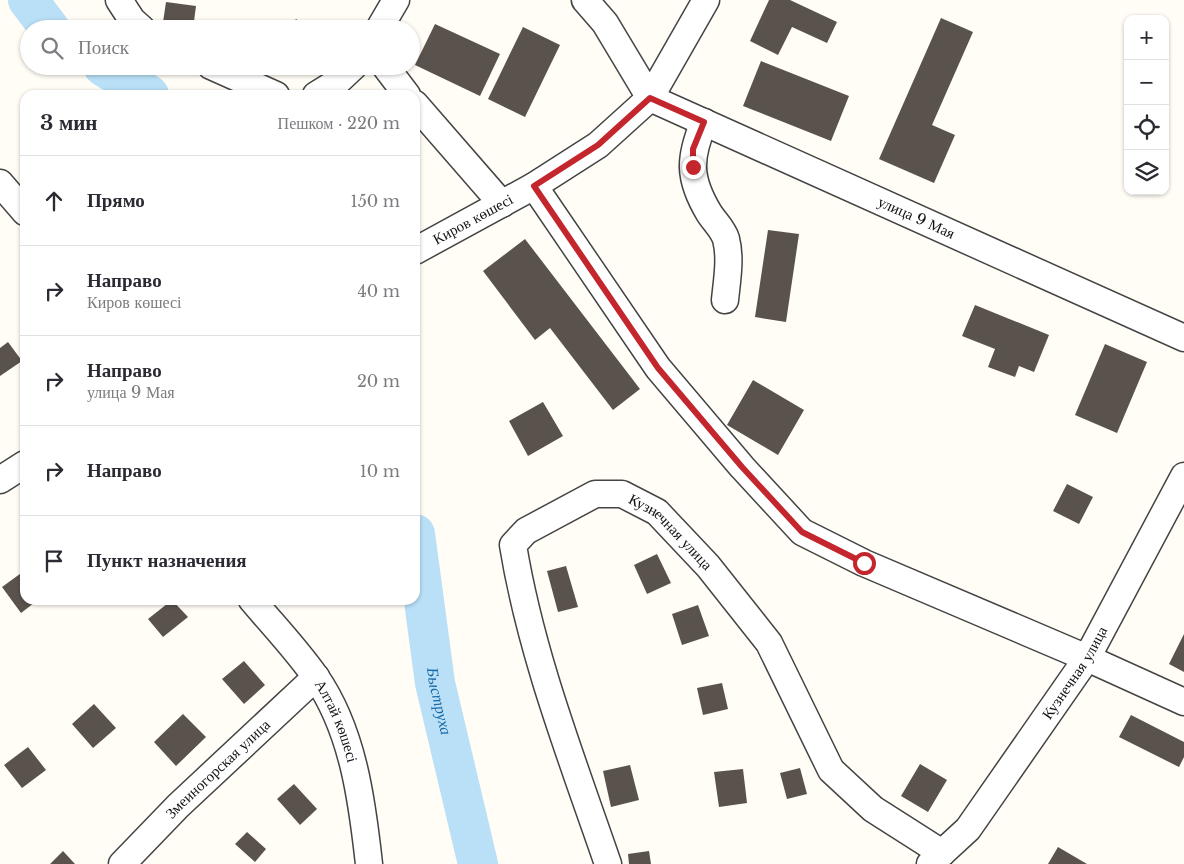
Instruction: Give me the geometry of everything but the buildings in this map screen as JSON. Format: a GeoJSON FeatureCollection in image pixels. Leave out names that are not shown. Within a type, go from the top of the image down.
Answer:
{"type":"FeatureCollection","features":[{"type":"Feature","properties":{"kind":"street"},"geometry":{"type":"LineString","coordinates":[[119,0],[132,20]]}},
{"type":"Feature","properties":{"kind":"street"},"geometry":{"type":"LineString","coordinates":[[384,20],[396,0]]}},
{"type":"Feature","properties":{"kind":"street"},"geometry":{"type":"LineString","coordinates":[[585,0],[605,23],[650,98]]}},
{"type":"Feature","properties":{"kind":"street","name":"Киров көшесі"},"geometry":{"type":"LineString","coordinates":[[420,248],[534,186],[598,145],[650,98],[706,0]]}},
{"type":"Feature","properties":{"kind":"street"},"geometry":{"type":"LineString","coordinates":[[231,75],[265,90]]}},
{"type":"Feature","properties":{"kind":"street"},"geometry":{"type":"LineString","coordinates":[[324,90],[344,75]]}},
{"type":"Feature","properties":{"kind":"street"},"geometry":{"type":"LineString","coordinates":[[392,75],[403,90]]}},
{"type":"Feature","properties":{"kind":"street","name":"улица 9 Мая"},"geometry":{"type":"LineString","coordinates":[[650,98],[1184,338]]}},
{"type":"Feature","properties":{"kind":"street"},"geometry":{"type":"LineString","coordinates":[[420,110],[502,204]]}},
{"type":"Feature","properties":{"kind":"street"},"geometry":{"type":"LineString","coordinates":[[704,122],[693,149],[693,167],[698,193],[726,236],[729,255],[725,300]]}},
{"type":"Feature","properties":{"kind":"street"},"geometry":{"type":"LineString","coordinates":[[0,183],[20,206]]}},
{"type":"Feature","properties":{"kind":"street"},"geometry":{"type":"LineString","coordinates":[[534,186],[658,368],[742,467],[802,532],[864,563],[1087,658],[1184,702]]}},
{"type":"Feature","properties":{"kind":"street"},"geometry":{"type":"LineString","coordinates":[[0,480],[20,467]]}},
{"type":"Feature","properties":{"kind":"street","name":"Кузнечная улица"},"geometry":{"type":"LineString","coordinates":[[608,864],[550,696],[518,576],[513,545],[526,531],[594,494],[622,494],[657,512],[708,566],[770,643],[831,770],[873,809],[936,858],[968,829],[1087,658],[1184,476]]}},
{"type":"Feature","properties":{"kind":"street","name":"Алтай көшесі"},"geometry":{"type":"LineString","coordinates":[[256,605],[316,677],[333,709],[351,754],[361,797],[369,864]]}},
{"type":"Feature","properties":{"kind":"street","name":"Змеиногорская улица"},"geometry":{"type":"LineString","coordinates":[[122,864],[178,806],[316,677]]}},
{"type":"Feature","properties":{"kind":"waterway","name":"Быструха"},"geometry":{"type":"LineString","coordinates":[[28,0],[43,20]]}},
{"type":"Feature","properties":{"kind":"waterway","name":"Быструха"},"geometry":{"type":"LineString","coordinates":[[117,75],[141,90]]}},
{"type":"Feature","properties":{"kind":"waterway","name":"Быструха"},"geometry":{"type":"LineString","coordinates":[[420,571],[435,683],[478,864]]}},
{"type":"Feature","properties":{"kind":"route"},"geometry":{"type":"LineString","coordinates":[[693,167],[693,149],[704,122],[650,98],[598,145],[534,186],[658,368],[742,467],[802,532],[864,563]]}}]}
